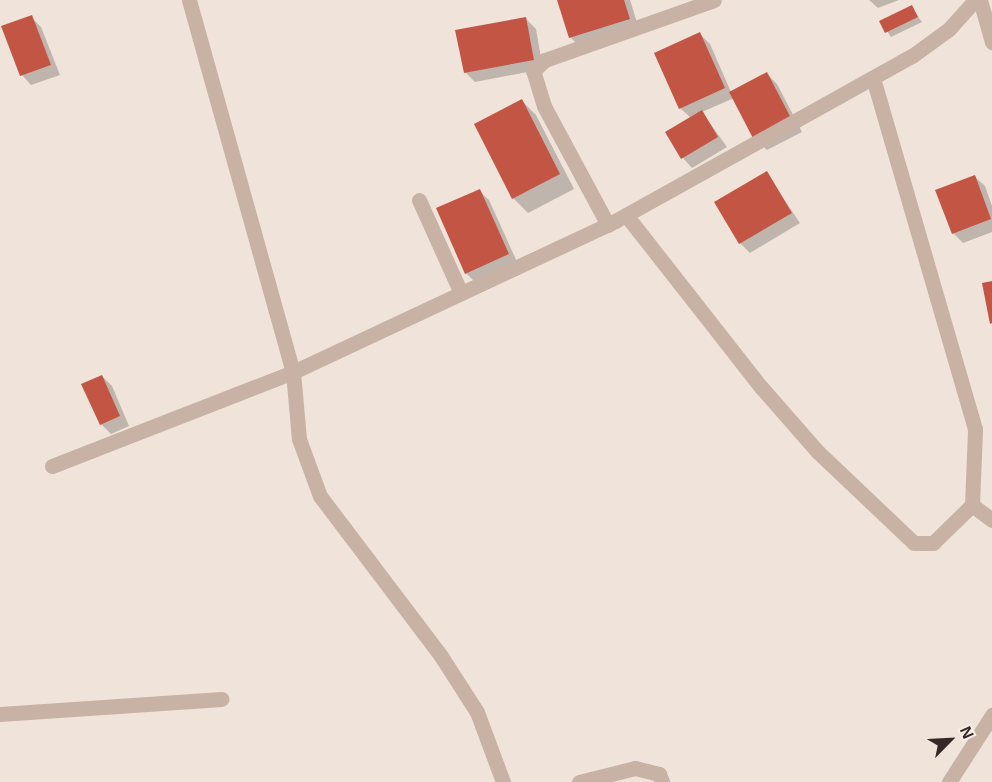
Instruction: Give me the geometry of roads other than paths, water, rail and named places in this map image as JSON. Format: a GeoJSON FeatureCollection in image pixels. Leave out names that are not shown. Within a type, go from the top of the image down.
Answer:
{"type":"FeatureCollection","features":[{"type":"Feature","properties":{"kind":"street"},"geometry":{"type":"LineString","coordinates":[[189,0],[293,372],[299,439],[320,496],[441,656],[477,712],[503,782]]}},
{"type":"Feature","properties":{"kind":"street"},"geometry":{"type":"LineString","coordinates":[[608,225],[544,106],[533,71],[545,60],[714,0]]}},
{"type":"Feature","properties":{"kind":"street"},"geometry":{"type":"LineString","coordinates":[[52,466],[293,372],[608,225],[873,79],[950,29],[975,0]]}},
{"type":"Feature","properties":{"kind":"street"},"geometry":{"type":"LineString","coordinates":[[980,0],[992,42]]}},
{"type":"Feature","properties":{"kind":"street"},"geometry":{"type":"LineString","coordinates":[[626,215],[768,396],[818,452],[914,543],[933,543],[972,505],[975,429],[873,79]]}},
{"type":"Feature","properties":{"kind":"street"},"geometry":{"type":"LineString","coordinates":[[419,200],[461,293]]}},
{"type":"Feature","properties":{"kind":"street"},"geometry":{"type":"LineString","coordinates":[[972,505],[992,520]]}},
{"type":"Feature","properties":{"kind":"street"},"geometry":{"type":"LineString","coordinates":[[0,714],[221,699]]}},
{"type":"Feature","properties":{"kind":"street"},"geometry":{"type":"LineString","coordinates":[[949,782],[992,716]]}},
{"type":"Feature","properties":{"kind":"street"},"geometry":{"type":"LineString","coordinates":[[579,782],[635,768],[659,774],[662,782]]}}]}
